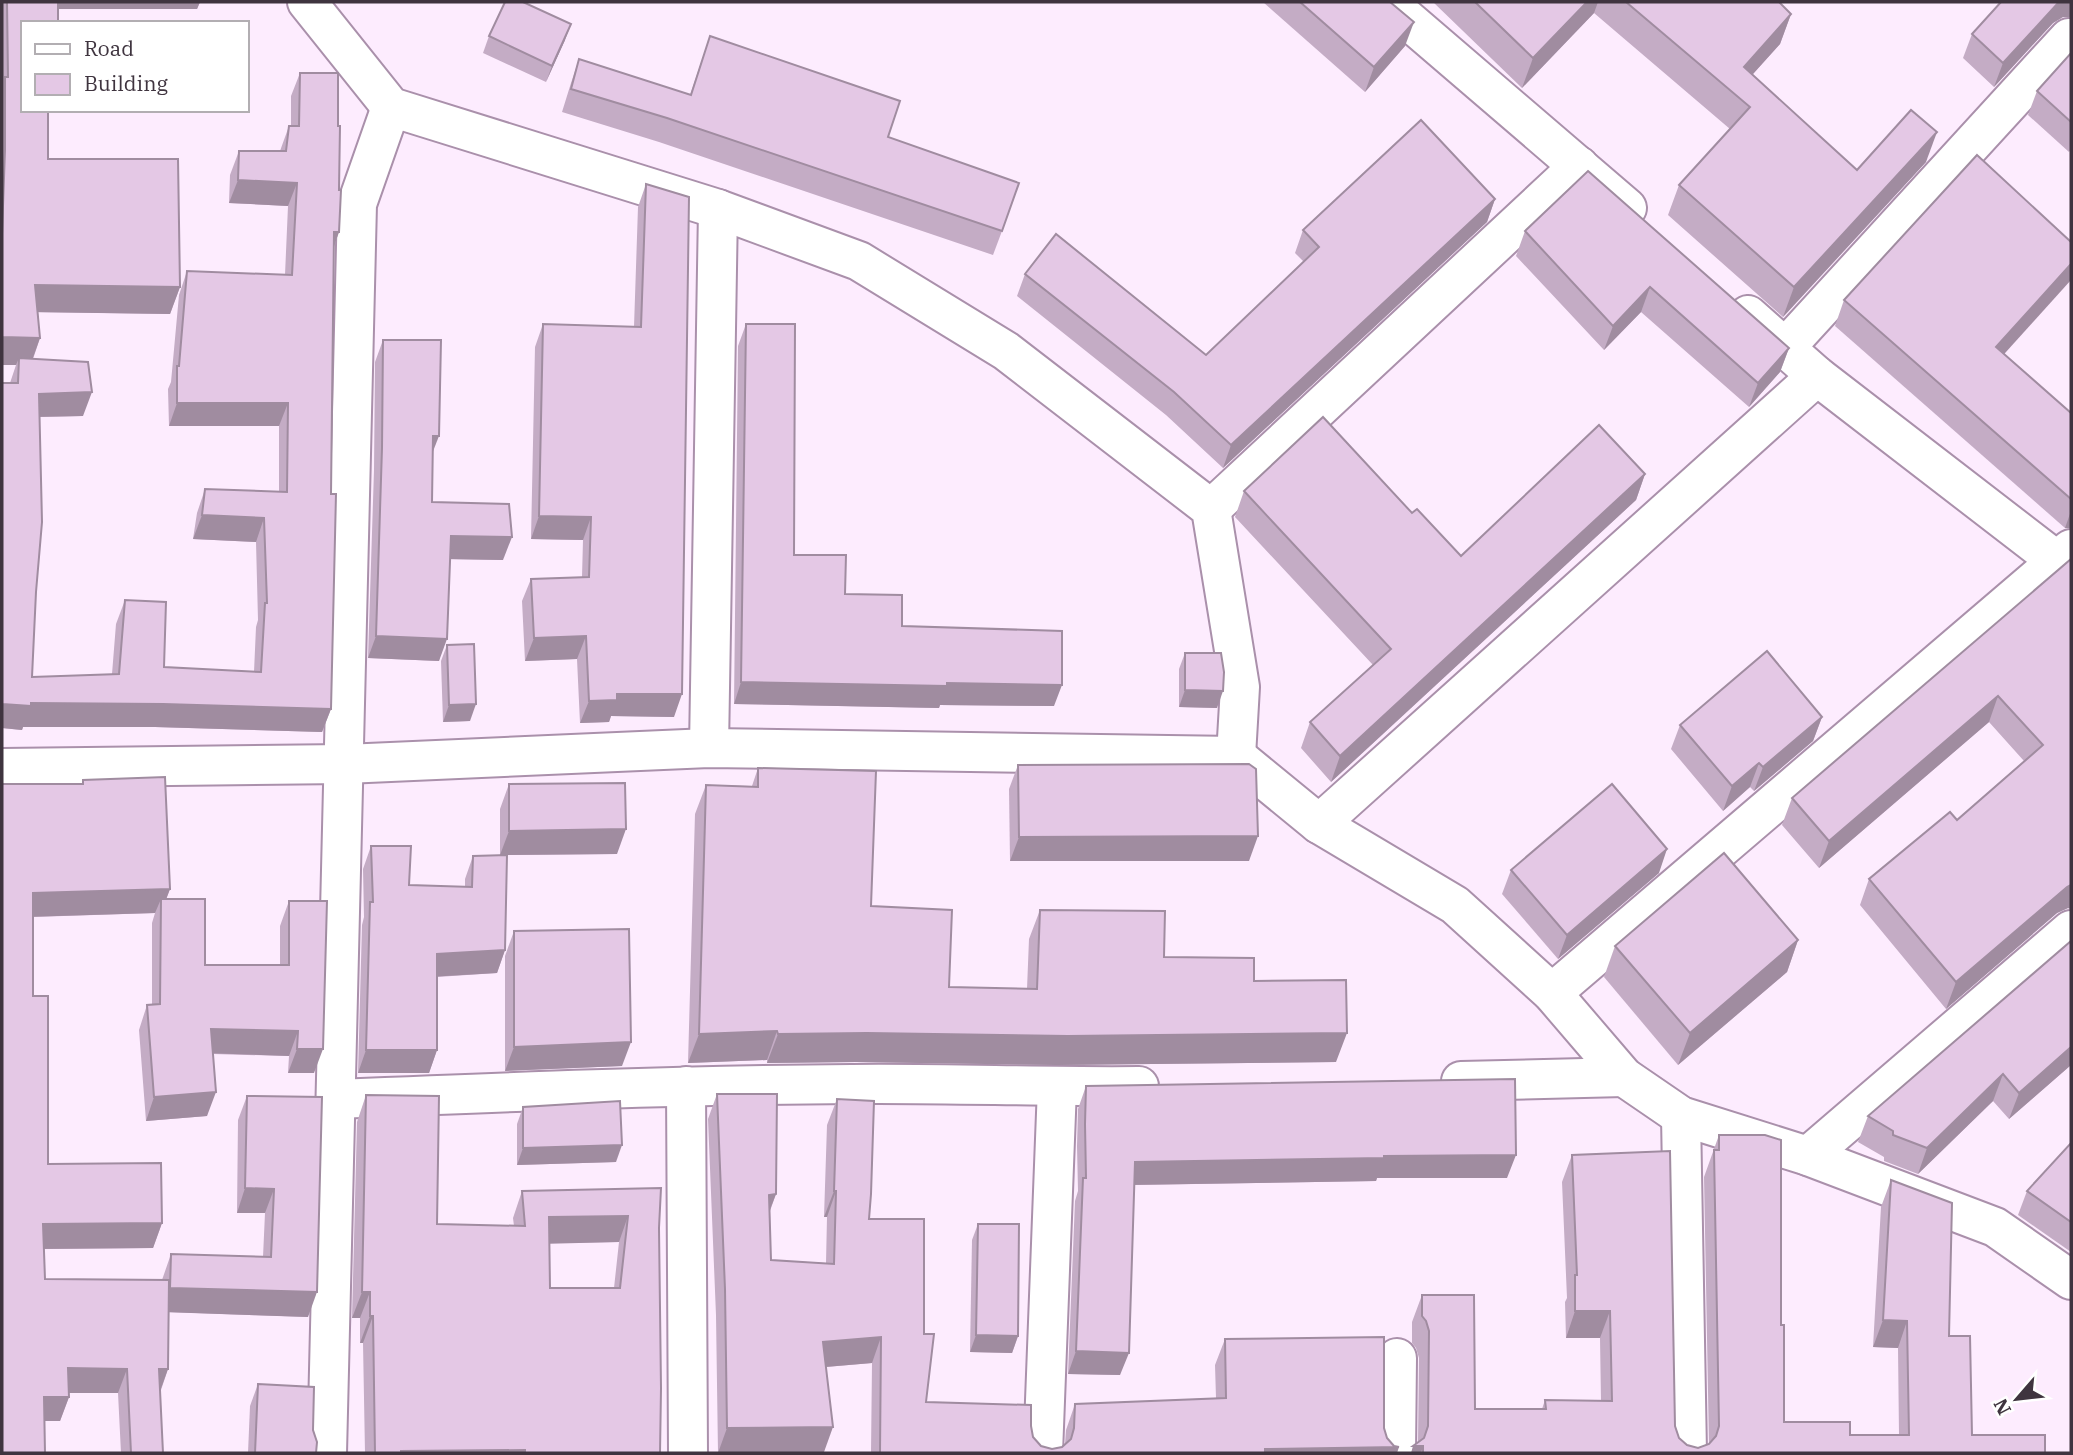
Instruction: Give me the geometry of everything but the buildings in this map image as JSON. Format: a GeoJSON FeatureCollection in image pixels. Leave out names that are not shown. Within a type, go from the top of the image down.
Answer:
{"type":"FeatureCollection","features":[{"type":"Feature","properties":{"kind":"street"},"geometry":{"type":"LineString","coordinates":[[307,2],[391,107],[718,209],[859,261],[1006,351],[1211,509],[1240,687],[1236,756]]}},
{"type":"Feature","properties":{"kind":"street"},"geometry":{"type":"LineString","coordinates":[[1387,2],[1651,230]]}},
{"type":"Feature","properties":{"kind":"street"},"geometry":{"type":"LineString","coordinates":[[1784,348],[2069,38]]}},
{"type":"Feature","properties":{"kind":"street"},"geometry":{"type":"LineString","coordinates":[[327,1453],[357,204],[391,107]]}},
{"type":"Feature","properties":{"kind":"street"},"geometry":{"type":"LineString","coordinates":[[1211,509],[1579,166]]}},
{"type":"Feature","properties":{"kind":"street"},"geometry":{"type":"LineString","coordinates":[[709,748],[718,209]]}},
{"type":"Feature","properties":{"kind":"street"},"geometry":{"type":"LineString","coordinates":[[1552,993],[2064,555],[1817,376],[1723,293]]}},
{"type":"Feature","properties":{"kind":"street"},"geometry":{"type":"LineString","coordinates":[[1319,824],[1817,376]]}},
{"type":"Feature","properties":{"kind":"street"},"geometry":{"type":"LineString","coordinates":[[2,768],[345,764],[709,748],[1236,756],[1319,824],[1455,905],[1552,993],[1625,1077],[1681,1116],[1808,1156],[1995,1227],[2071,1280]]}},
{"type":"Feature","properties":{"kind":"street"},"geometry":{"type":"LineString","coordinates":[[1808,1156],[2071,930]]}},
{"type":"Feature","properties":{"kind":"street"},"geometry":{"type":"LineString","coordinates":[[1433,1082],[1625,1077]]}},
{"type":"Feature","properties":{"kind":"street"},"geometry":{"type":"LineString","coordinates":[[336,1099],[687,1086],[1177,1086]]}},
{"type":"Feature","properties":{"kind":"street"},"geometry":{"type":"LineString","coordinates":[[687,1086],[688,1453]]}},
{"type":"Feature","properties":{"kind":"street"},"geometry":{"type":"LineString","coordinates":[[1043,1453],[1057,1087]]}},
{"type":"Feature","properties":{"kind":"street"},"geometry":{"type":"LineString","coordinates":[[1681,1116],[1687,1453]]}},
{"type":"Feature","properties":{"kind":"street"},"geometry":{"type":"LineString","coordinates":[[1396,1453],[1397,1358]]}}]}
